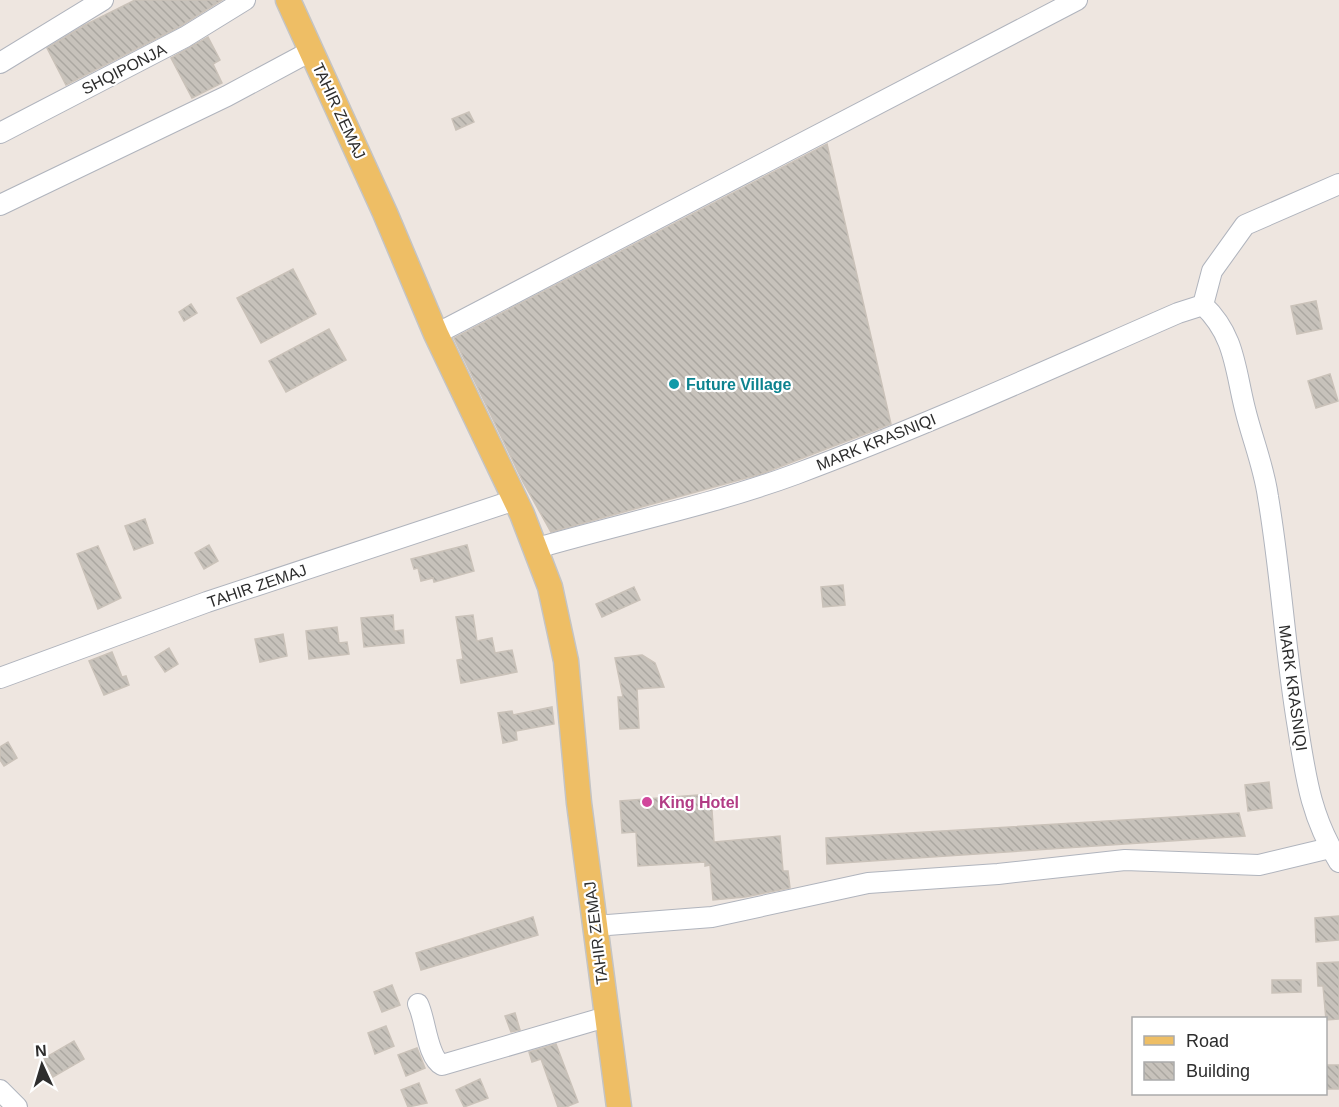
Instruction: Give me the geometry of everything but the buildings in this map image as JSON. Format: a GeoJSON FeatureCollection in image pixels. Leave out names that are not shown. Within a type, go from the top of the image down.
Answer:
{"type":"FeatureCollection","features":[{"type":"Feature","properties":{"kind":"main road","name":"TAHIR ZEMAJ"},"geometry":{"type":"LineString","coordinates":[[288,0],[385,213],[436,334],[537,548],[550,587],[566,661],[595,926],[619,1107]]}},
{"type":"Feature","properties":{"kind":"street"},"geometry":{"type":"LineString","coordinates":[[0,63],[103,0]]}},
{"type":"Feature","properties":{"kind":"street","name":"SHQIPONJA"},"geometry":{"type":"LineString","coordinates":[[0,134],[185,38],[245,0]]}},
{"type":"Feature","properties":{"kind":"street"},"geometry":{"type":"LineString","coordinates":[[436,334],[1077,0]]}},
{"type":"Feature","properties":{"kind":"street","name":"TAHIR ZEMAJ"},"geometry":{"type":"LineString","coordinates":[[0,205],[227,96],[311,51]]}},
{"type":"Feature","properties":{"kind":"street"},"geometry":{"type":"LineString","coordinates":[[1203,305],[1212,271],[1245,225],[1339,184]]}},
{"type":"Feature","properties":{"kind":"street","name":"MARK KRASNIQI"},"geometry":{"type":"LineString","coordinates":[[537,548],[636,522],[794,474],[906,430],[1178,313],[1203,305],[1217,318],[1232,346],[1251,435],[1268,495],[1293,698],[1307,785],[1322,834],[1335,855]]}},
{"type":"Feature","properties":{"kind":"street","name":"TAHIR ZEMAJ"},"geometry":{"type":"LineString","coordinates":[[0,678],[207,602],[515,500]]}},
{"type":"Feature","properties":{"kind":"street"},"geometry":{"type":"LineString","coordinates":[[595,926],[712,917],[868,883],[998,874],[1125,860],[1259,865],[1335,855]]}},
{"type":"Feature","properties":{"kind":"street"},"geometry":{"type":"LineString","coordinates":[[417,1004],[423,1015],[432,1056],[442,1065],[606,1017]]}},
{"type":"Feature","properties":{"kind":"street"},"geometry":{"type":"LineString","coordinates":[[0,1090],[17,1107]]}},
{"type":"Feature","properties":{"kind":"place","name":"Future Village"},"geometry":{"type":"Point","coordinates":[674,384]}},
{"type":"Feature","properties":{"kind":"place","name":"King Hotel"},"geometry":{"type":"Point","coordinates":[647,802]}}]}
